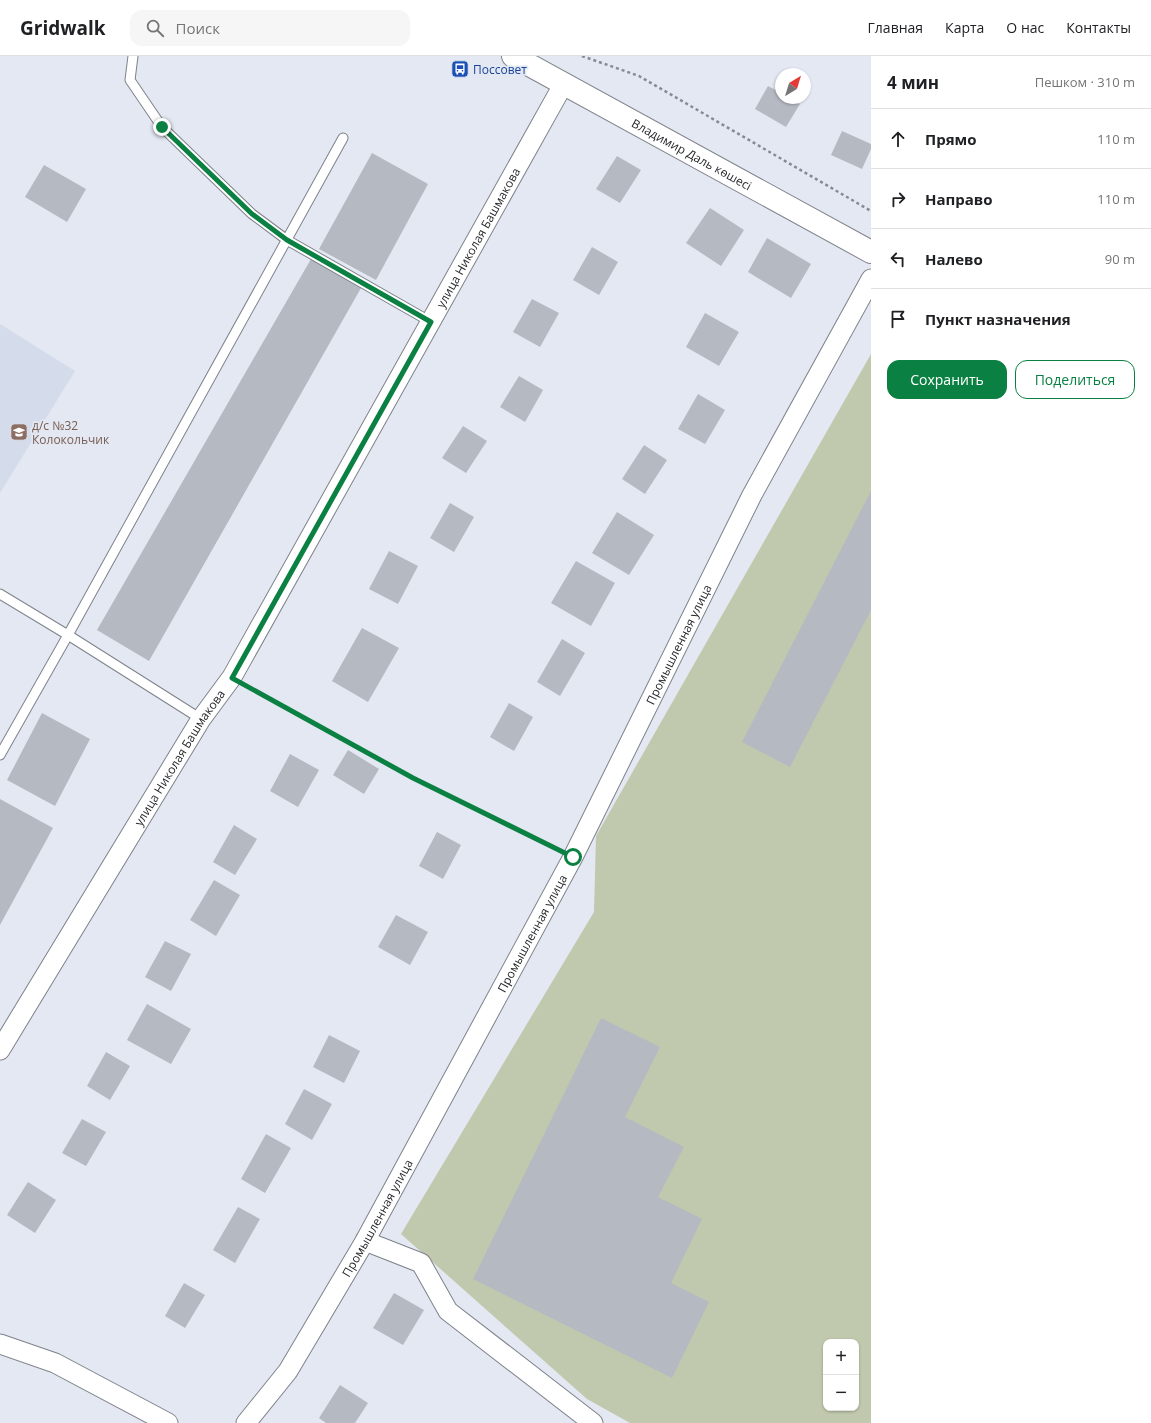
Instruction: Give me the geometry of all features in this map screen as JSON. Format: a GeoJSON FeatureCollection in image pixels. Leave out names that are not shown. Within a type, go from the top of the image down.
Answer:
{"type":"FeatureCollection","features":[{"type":"Feature","properties":{"kind":"street","name":"Владимир Даль көшесі"},"geometry":{"type":"LineString","coordinates":[[513,56],[563,85],[871,252]]}},
{"type":"Feature","properties":{"kind":"street","name":"улица Николая Башмакова"},"geometry":{"type":"LineString","coordinates":[[0,1050],[201,719],[232,678],[563,85]]}},
{"type":"Feature","properties":{"kind":"street","name":"Промышленная улица"},"geometry":{"type":"LineString","coordinates":[[246,1423],[288,1371],[365,1241],[573,857],[752,495],[871,279]]}},
{"type":"Feature","properties":{"kind":"street"},"geometry":{"type":"LineString","coordinates":[[365,1241],[421,1264],[448,1311],[593,1423]]}},
{"type":"Feature","properties":{"kind":"street"},"geometry":{"type":"LineString","coordinates":[[0,1344],[56,1363],[168,1423]]}},
{"type":"Feature","properties":{"kind":"lane"},"geometry":{"type":"LineString","coordinates":[[133,56],[130,80],[162,127],[252,214],[287,240],[431,322]]}},
{"type":"Feature","properties":{"kind":"lane"},"geometry":{"type":"LineString","coordinates":[[0,755],[344,138]]}},
{"type":"Feature","properties":{"kind":"lane"},"geometry":{"type":"LineString","coordinates":[[0,594],[201,719]]}},
{"type":"Feature","properties":{"kind":"path"},"geometry":{"type":"LineString","coordinates":[[582,56],[639,76],[871,211]]}},
{"type":"Feature","properties":{"kind":"path"},"geometry":{"type":"LineString","coordinates":[[232,678],[413,778],[573,857]]}},
{"type":"Feature","properties":{"kind":"shaded area","name":"д/с №32 Колокольчик"},"geometry":{"type":"Polygon","coordinates":[[[0,324],[75,371],[0,493],[0,324]]]}},
{"type":"Feature","properties":{"kind":"green space"},"geometry":{"type":"Polygon","coordinates":[[[871,354],[871,1423],[630,1423],[587,1399],[401,1234],[594,912],[596,836],[871,354]]]}},
{"type":"Feature","properties":{"kind":"building"},"geometry":{"type":"Polygon","coordinates":[[[768,86],[775,90],[775,104],[800,104],[786,127],[755,109],[768,86]]]}},
{"type":"Feature","properties":{"kind":"building"},"geometry":{"type":"Polygon","coordinates":[[[842,131],[871,144],[871,149],[862,169],[831,155],[842,131]]]}},
{"type":"Feature","properties":{"kind":"building"},"geometry":{"type":"Polygon","coordinates":[[[372,153],[428,184],[376,280],[319,249],[372,153]]]}},
{"type":"Feature","properties":{"kind":"building"},"geometry":{"type":"Polygon","coordinates":[[[617,156],[641,170],[620,203],[596,189],[617,156]]]}},
{"type":"Feature","properties":{"kind":"building"},"geometry":{"type":"Polygon","coordinates":[[[44,165],[86,189],[67,222],[25,197],[44,165]]]}},
{"type":"Feature","properties":{"kind":"building"},"geometry":{"type":"Polygon","coordinates":[[[710,208],[744,230],[721,266],[686,243],[710,208]]]}},
{"type":"Feature","properties":{"kind":"building"},"geometry":{"type":"Polygon","coordinates":[[[767,238],[811,264],[791,298],[748,272],[767,238]]]}},
{"type":"Feature","properties":{"kind":"building"},"geometry":{"type":"Polygon","coordinates":[[[592,247],[618,262],[599,295],[573,280],[592,247]]]}},
{"type":"Feature","properties":{"kind":"building"},"geometry":{"type":"Polygon","coordinates":[[[311,259],[361,288],[149,661],[97,630],[311,259]]]}},
{"type":"Feature","properties":{"kind":"building"},"geometry":{"type":"Polygon","coordinates":[[[532,299],[559,313],[540,347],[513,332],[532,299]]]}},
{"type":"Feature","properties":{"kind":"building"},"geometry":{"type":"Polygon","coordinates":[[[705,313],[739,332],[719,366],[686,347],[705,313]]]}},
{"type":"Feature","properties":{"kind":"building"},"geometry":{"type":"Polygon","coordinates":[[[519,376],[543,390],[525,422],[500,407],[519,376]]]}},
{"type":"Feature","properties":{"kind":"building"},"geometry":{"type":"Polygon","coordinates":[[[698,394],[725,410],[705,444],[678,429],[698,394]]]}},
{"type":"Feature","properties":{"kind":"building"},"geometry":{"type":"Polygon","coordinates":[[[463,426],[487,441],[466,473],[442,458],[463,426]]]}},
{"type":"Feature","properties":{"kind":"building"},"geometry":{"type":"Polygon","coordinates":[[[644,445],[667,460],[645,494],[622,479],[644,445]]]}},
{"type":"Feature","properties":{"kind":"building"},"geometry":{"type":"Polygon","coordinates":[[[871,491],[871,610],[790,767],[742,742],[871,491]]]}},
{"type":"Feature","properties":{"kind":"building"},"geometry":{"type":"Polygon","coordinates":[[[450,503],[474,517],[454,552],[430,538],[450,503]]]}},
{"type":"Feature","properties":{"kind":"building"},"geometry":{"type":"Polygon","coordinates":[[[617,512],[654,535],[629,575],[592,553],[617,512]]]}},
{"type":"Feature","properties":{"kind":"building"},"geometry":{"type":"Polygon","coordinates":[[[389,551],[418,566],[398,604],[369,589],[389,551]]]}},
{"type":"Feature","properties":{"kind":"building"},"geometry":{"type":"Polygon","coordinates":[[[576,561],[615,583],[591,626],[551,603],[576,561]]]}},
{"type":"Feature","properties":{"kind":"building"},"geometry":{"type":"Polygon","coordinates":[[[362,628],[399,648],[368,702],[332,681],[362,628]]]}},
{"type":"Feature","properties":{"kind":"building"},"geometry":{"type":"Polygon","coordinates":[[[562,639],[585,653],[560,696],[537,682],[562,639]]]}},
{"type":"Feature","properties":{"kind":"building"},"geometry":{"type":"Polygon","coordinates":[[[509,703],[533,717],[514,751],[490,737],[509,703]]]}},
{"type":"Feature","properties":{"kind":"building"},"geometry":{"type":"Polygon","coordinates":[[[42,713],[90,739],[55,806],[7,780],[42,713]]]}},
{"type":"Feature","properties":{"kind":"building"},"geometry":{"type":"Polygon","coordinates":[[[348,750],[379,769],[364,794],[333,775],[348,750]]]}},
{"type":"Feature","properties":{"kind":"building"},"geometry":{"type":"Polygon","coordinates":[[[290,754],[319,770],[298,807],[270,791],[290,754]]]}},
{"type":"Feature","properties":{"kind":"building"},"geometry":{"type":"Polygon","coordinates":[[[0,799],[53,828],[0,925],[0,799]]]}},
{"type":"Feature","properties":{"kind":"building"},"geometry":{"type":"Polygon","coordinates":[[[234,825],[257,839],[235,875],[213,862],[234,825]]]}},
{"type":"Feature","properties":{"kind":"building"},"geometry":{"type":"Polygon","coordinates":[[[437,832],[461,845],[443,879],[419,866],[437,832]]]}},
{"type":"Feature","properties":{"kind":"building"},"geometry":{"type":"Polygon","coordinates":[[[214,880],[240,895],[216,936],[190,920],[214,880]]]}},
{"type":"Feature","properties":{"kind":"building"},"geometry":{"type":"Polygon","coordinates":[[[396,915],[428,932],[410,965],[378,947],[396,915]]]}},
{"type":"Feature","properties":{"kind":"building"},"geometry":{"type":"Polygon","coordinates":[[[165,941],[191,954],[171,991],[145,977],[165,941]]]}},
{"type":"Feature","properties":{"kind":"building"},"geometry":{"type":"Polygon","coordinates":[[[147,1004],[191,1029],[171,1064],[127,1040],[147,1004]]]}},
{"type":"Feature","properties":{"kind":"building"},"geometry":{"type":"Polygon","coordinates":[[[601,1018],[660,1047],[625,1117],[684,1147],[658,1197],[702,1219],[671,1283],[709,1302],[672,1378],[473,1279],[601,1018]]]}},
{"type":"Feature","properties":{"kind":"building"},"geometry":{"type":"Polygon","coordinates":[[[329,1035],[360,1051],[344,1083],[313,1067],[329,1035]]]}},
{"type":"Feature","properties":{"kind":"building"},"geometry":{"type":"Polygon","coordinates":[[[106,1052],[130,1066],[110,1100],[87,1086],[106,1052]]]}},
{"type":"Feature","properties":{"kind":"building"},"geometry":{"type":"Polygon","coordinates":[[[304,1089],[332,1104],[312,1140],[285,1124],[304,1089]]]}},
{"type":"Feature","properties":{"kind":"building"},"geometry":{"type":"Polygon","coordinates":[[[82,1119],[106,1132],[86,1166],[62,1153],[82,1119]]]}},
{"type":"Feature","properties":{"kind":"building"},"geometry":{"type":"Polygon","coordinates":[[[266,1134],[291,1148],[265,1193],[241,1179],[266,1134]]]}},
{"type":"Feature","properties":{"kind":"building"},"geometry":{"type":"Polygon","coordinates":[[[28,1182],[56,1200],[35,1233],[7,1215],[28,1182]]]}},
{"type":"Feature","properties":{"kind":"building"},"geometry":{"type":"Polygon","coordinates":[[[238,1207],[260,1219],[235,1263],[213,1250],[238,1207]]]}},
{"type":"Feature","properties":{"kind":"building"},"geometry":{"type":"Polygon","coordinates":[[[184,1283],[205,1295],[185,1328],[165,1316],[184,1283]]]}},
{"type":"Feature","properties":{"kind":"building"},"geometry":{"type":"Polygon","coordinates":[[[394,1293],[424,1310],[403,1345],[373,1328],[394,1293]]]}},
{"type":"Feature","properties":{"kind":"building"},"geometry":{"type":"Polygon","coordinates":[[[340,1385],[368,1403],[355,1423],[326,1423],[319,1418],[340,1385]]]}},
{"type":"Feature","properties":{"kind":"place","name":"Поссовет"},"geometry":{"type":"Point","coordinates":[460,69]}},
{"type":"Feature","properties":{"kind":"place","name":"д/с №32 Колокольчик"},"geometry":{"type":"Point","coordinates":[19,432]}},
{"type":"Feature","properties":{"kind":"route"},"geometry":{"type":"LineString","coordinates":[[162,127],[252,214],[287,240],[431,322],[232,678],[413,778],[573,857]]}}]}
